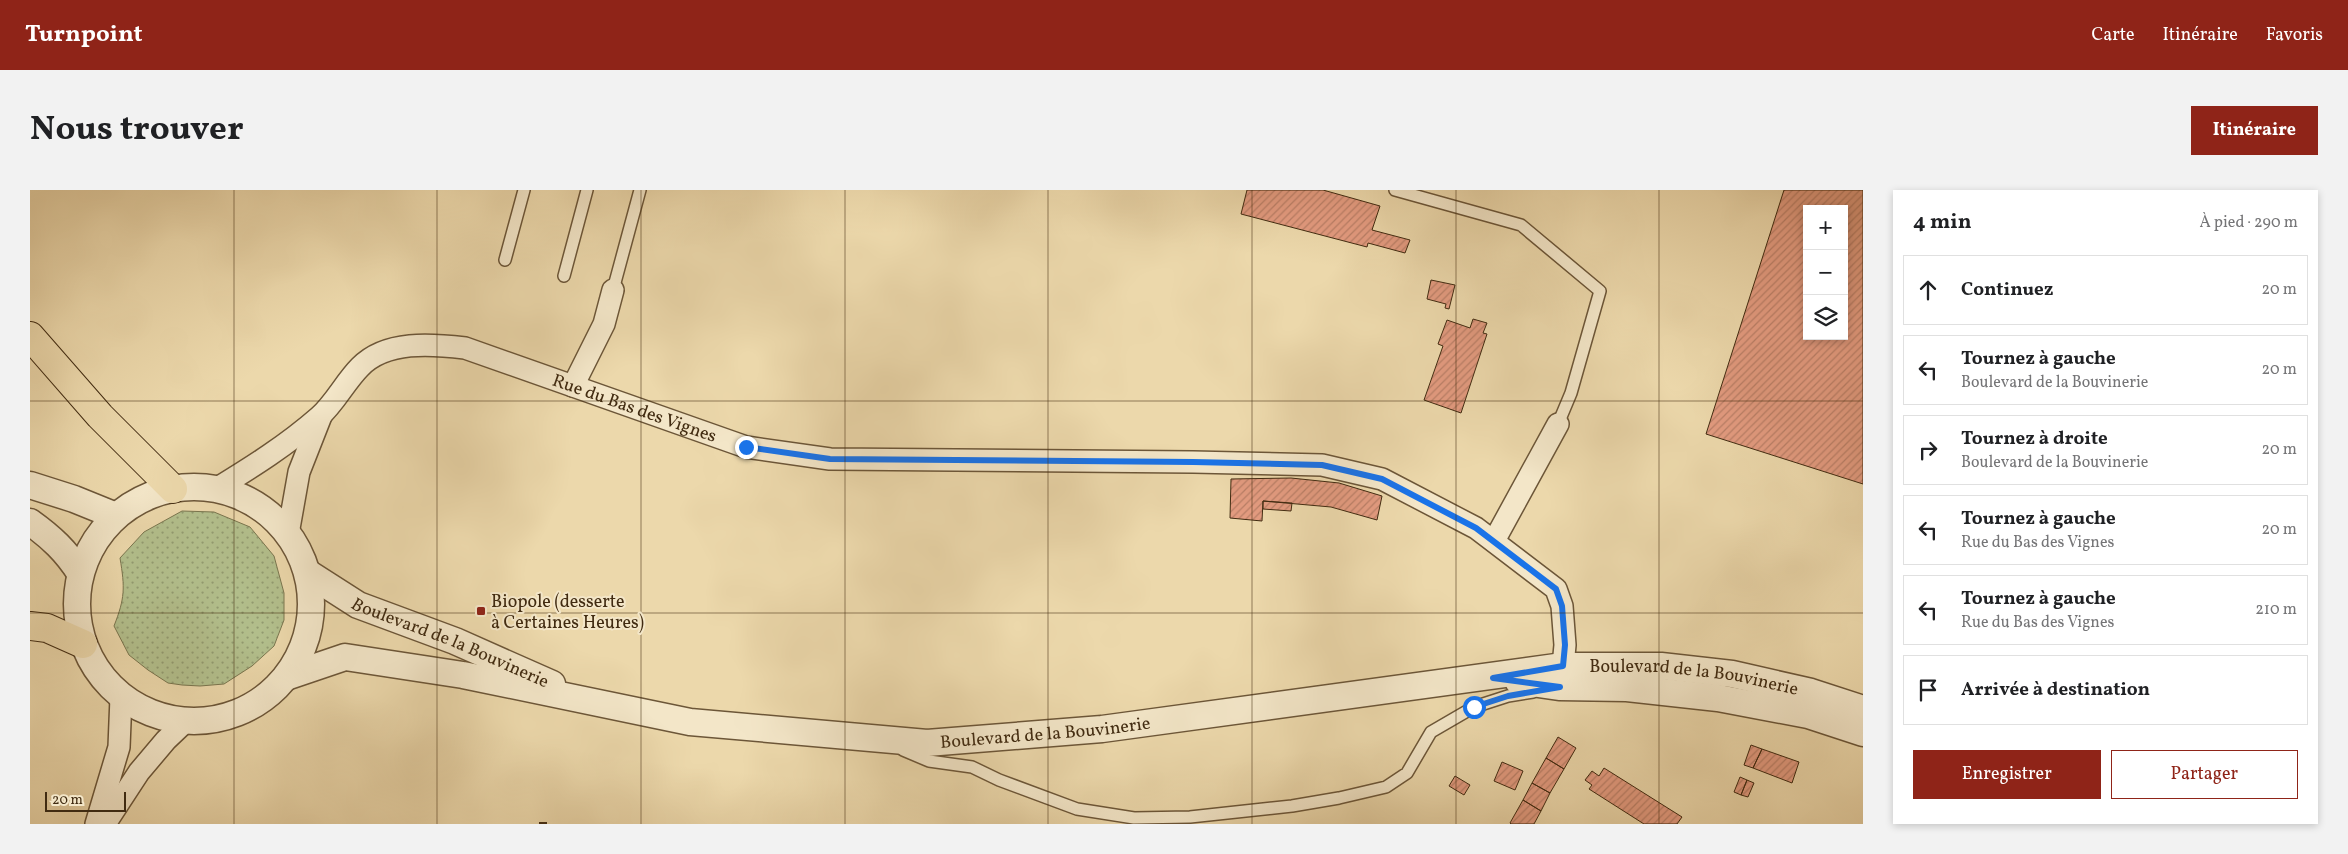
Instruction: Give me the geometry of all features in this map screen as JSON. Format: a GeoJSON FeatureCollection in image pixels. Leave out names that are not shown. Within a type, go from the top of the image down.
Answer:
{"type":"FeatureCollection","features":[{"type":"Feature","properties":{"kind":"highway"},"geometry":{"type":"LineString","coordinates":[[30,336],[100,416],[173,489]]}},
{"type":"Feature","properties":{"kind":"highway"},"geometry":{"type":"LineString","coordinates":[[30,626],[47,628],[83,644]]}},
{"type":"Feature","properties":{"kind":"street"},"geometry":{"type":"LineString","coordinates":[[572,386],[604,324],[613,290]]}},
{"type":"Feature","properties":{"kind":"street","name":"Rue du Bas des Vignes"},"geometry":{"type":"LineString","coordinates":[[216,489],[267,458],[321,416],[361,365],[386,351],[409,346],[438,345],[465,348],[746,447],[830,459],[1322,465],[1382,479],[1476,528],[1556,589],[1562,606],[1565,645],[1561,677]]}},
{"type":"Feature","properties":{"kind":"street","name":"Rue du Bas des Vignes"},"geometry":{"type":"LineString","coordinates":[[288,534],[299,472],[321,416]]}},
{"type":"Feature","properties":{"kind":"street"},"geometry":{"type":"LineString","coordinates":[[1494,541],[1558,424]]}},
{"type":"Feature","properties":{"kind":"street"},"geometry":{"type":"LineString","coordinates":[[30,485],[74,499],[116,516]]}},
{"type":"Feature","properties":{"kind":"street"},"geometry":{"type":"LineString","coordinates":[[173,489],[216,489],[257,504],[288,534],[308,573],[312,609],[304,645],[286,677],[266,697],[241,712],[214,720],[186,721],[163,717],[141,709],[121,697],[98,673],[83,644],[76,608],[80,573],[94,541],[116,516],[143,498],[173,489]]}},
{"type":"Feature","properties":{"kind":"street"},"geometry":{"type":"LineString","coordinates":[[30,522],[54,540],[66,552],[80,573]]}},
{"type":"Feature","properties":{"kind":"street","name":"Boulevard de la Bouvinerie"},"geometry":{"type":"LineString","coordinates":[[308,573],[358,605],[455,641],[596,703]]}},
{"type":"Feature","properties":{"kind":"street","name":"Boulevard de la Bouvinerie"},"geometry":{"type":"LineString","coordinates":[[286,677],[345,658],[463,676],[690,722],[927,743],[1102,730],[1493,678],[1561,677],[1661,666],[1732,674],[1811,692],[1863,709]]}},
{"type":"Feature","properties":{"kind":"street","name":"Boulevard de la Bouvinerie"},"geometry":{"type":"LineString","coordinates":[[1561,677],[1627,688],[1718,698],[1808,715],[1863,732]]}},
{"type":"Feature","properties":{"kind":"street"},"geometry":{"type":"LineString","coordinates":[[96,824],[119,748],[121,697]]}},
{"type":"Feature","properties":{"kind":"street"},"geometry":{"type":"LineString","coordinates":[[105,824],[138,772],[166,740],[186,721]]}},
{"type":"Feature","properties":{"kind":"lane"},"geometry":{"type":"LineString","coordinates":[[505,260],[524,190]]}},
{"type":"Feature","properties":{"kind":"lane"},"geometry":{"type":"LineString","coordinates":[[564,276],[587,190]]}},
{"type":"Feature","properties":{"kind":"lane"},"geometry":{"type":"LineString","coordinates":[[613,290],[640,190]]}},
{"type":"Feature","properties":{"kind":"lane"},"geometry":{"type":"LineString","coordinates":[[1395,190],[1521,225],[1600,290],[1571,393],[1558,424]]}},
{"type":"Feature","properties":{"kind":"lane"},"geometry":{"type":"LineString","coordinates":[[875,739],[929,761],[972,767],[998,780],[1077,809],[1134,818],[1190,817],[1301,804],[1339,798],[1386,787],[1407,773],[1431,732],[1474,707],[1561,677]]}},
{"type":"Feature","properties":{"kind":"green space"},"geometry":{"type":"Polygon","coordinates":[[[182,511],[214,512],[250,527],[274,556],[284,593],[284,620],[274,646],[252,666],[224,684],[200,686],[168,683],[129,655],[114,626],[123,593],[120,558],[144,532],[182,511]]]}},
{"type":"Feature","properties":{"kind":"building"},"geometry":{"type":"Polygon","coordinates":[[[1247,190],[1323,190],[1380,206],[1372,230],[1410,240],[1405,253],[1368,243],[1367,247],[1241,214],[1247,190]]]}},
{"type":"Feature","properties":{"kind":"building"},"geometry":{"type":"Polygon","coordinates":[[[1784,190],[1863,190],[1863,484],[1706,434],[1784,190]]]}},
{"type":"Feature","properties":{"kind":"building"},"geometry":{"type":"Polygon","coordinates":[[[1431,280],[1455,285],[1449,309],[1445,308],[1446,304],[1427,299],[1431,280]]]}},
{"type":"Feature","properties":{"kind":"building"},"geometry":{"type":"Polygon","coordinates":[[[1473,319],[1487,323],[1483,333],[1487,334],[1461,413],[1424,400],[1443,346],[1438,344],[1447,320],[1470,328],[1473,319]]]}},
{"type":"Feature","properties":{"kind":"building"},"geometry":{"type":"Polygon","coordinates":[[[1291,478],[1339,483],[1382,496],[1377,520],[1331,507],[1263,501],[1262,521],[1230,518],[1231,479],[1291,478]]]}},
{"type":"Feature","properties":{"kind":"building"},"geometry":{"type":"Polygon","coordinates":[[[1263,501],[1292,503],[1291,511],[1263,509],[1263,501]]]}},
{"type":"Feature","properties":{"kind":"building"},"geometry":{"type":"Polygon","coordinates":[[[1558,737],[1576,748],[1564,769],[1546,758],[1558,737]]]}},
{"type":"Feature","properties":{"kind":"building"},"geometry":{"type":"Polygon","coordinates":[[[1751,745],[1762,749],[1753,768],[1744,765],[1751,745]]]}},
{"type":"Feature","properties":{"kind":"building"},"geometry":{"type":"Polygon","coordinates":[[[1762,749],[1799,762],[1792,783],[1753,768],[1762,749]]]}},
{"type":"Feature","properties":{"kind":"building"},"geometry":{"type":"Polygon","coordinates":[[[1546,758],[1564,769],[1550,793],[1532,783],[1546,758]]]}},
{"type":"Feature","properties":{"kind":"building"},"geometry":{"type":"Polygon","coordinates":[[[1502,762],[1523,771],[1515,790],[1494,781],[1502,762]]]}},
{"type":"Feature","properties":{"kind":"building"},"geometry":{"type":"Polygon","coordinates":[[[1604,768],[1682,817],[1677,824],[1644,824],[1589,789],[1592,785],[1585,780],[1592,771],[1599,776],[1604,768]]]}},
{"type":"Feature","properties":{"kind":"building"},"geometry":{"type":"Polygon","coordinates":[[[1455,776],[1470,785],[1464,795],[1449,786],[1455,776]]]}},
{"type":"Feature","properties":{"kind":"building"},"geometry":{"type":"Polygon","coordinates":[[[1740,777],[1747,780],[1741,795],[1734,792],[1740,777]]]}},
{"type":"Feature","properties":{"kind":"building"},"geometry":{"type":"Polygon","coordinates":[[[1747,780],[1754,783],[1748,797],[1741,795],[1747,780]]]}},
{"type":"Feature","properties":{"kind":"building"},"geometry":{"type":"Polygon","coordinates":[[[1532,783],[1550,793],[1541,811],[1523,800],[1532,783]]]}},
{"type":"Feature","properties":{"kind":"building"},"geometry":{"type":"Polygon","coordinates":[[[1523,800],[1541,811],[1534,824],[1511,824],[1510,823],[1523,800]]]}},
{"type":"Feature","properties":{"kind":"railway"},"geometry":{"type":"LineString","coordinates":[[539,824],[547,824]]}},
{"type":"Feature","properties":{"kind":"place","name":"Biopole (desserte à Certaines Heures)"},"geometry":{"type":"Point","coordinates":[481,611]}},
{"type":"Feature","properties":{"kind":"route"},"geometry":{"type":"LineString","coordinates":[[746,447],[830,459],[1322,465],[1382,479],[1476,528],[1556,589],[1562,606],[1565,645],[1563,666],[1493,678],[1560,687],[1508,696],[1474,707]]}}]}
